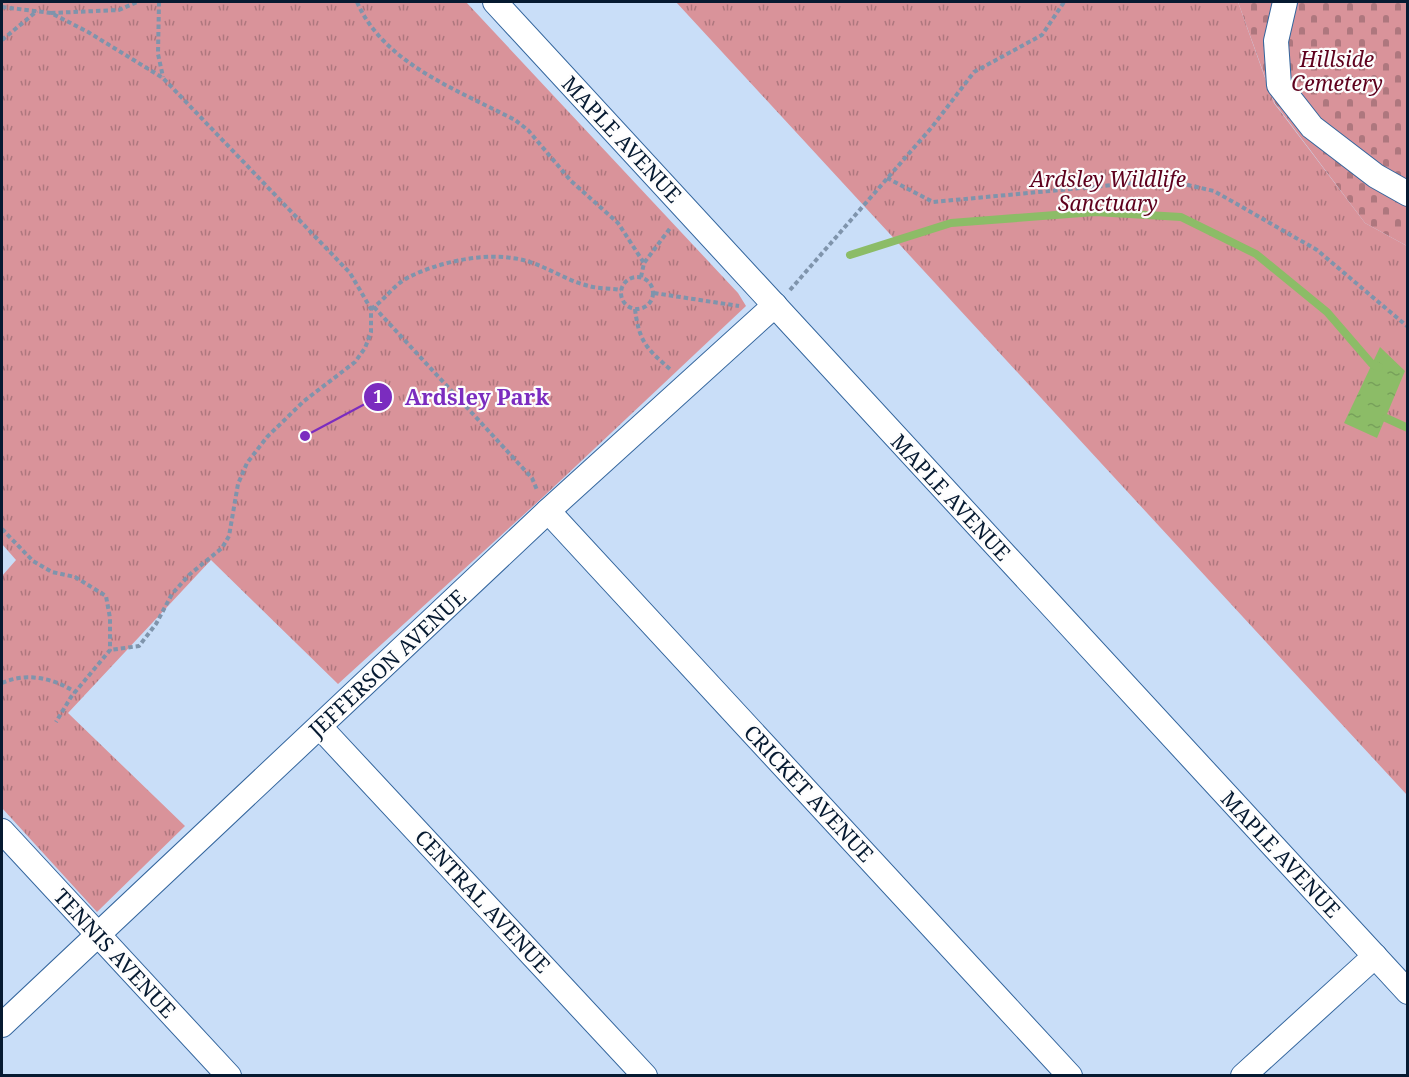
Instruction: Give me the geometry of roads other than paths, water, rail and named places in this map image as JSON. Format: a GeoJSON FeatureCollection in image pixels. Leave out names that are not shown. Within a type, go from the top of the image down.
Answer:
{"type":"FeatureCollection","features":[{"type":"Feature","properties":{"kind":"street","name":"MAPLE AVENUE"},"geometry":{"type":"LineString","coordinates":[[495,2],[1407,992]]}},
{"type":"Feature","properties":{"kind":"street"},"geometry":{"type":"LineString","coordinates":[[1285,2],[1276,41],[1279,85],[1312,127],[1376,176],[1407,194]]}},
{"type":"Feature","properties":{"kind":"street","name":"JEFFERSON AVENUE"},"geometry":{"type":"LineString","coordinates":[[2,1025],[96,933],[320,727],[544,502],[775,305]]}},
{"type":"Feature","properties":{"kind":"street","name":"CRICKET AVENUE"},"geometry":{"type":"LineString","coordinates":[[544,502],[1070,1076]]}},
{"type":"Feature","properties":{"kind":"street","name":"CENTRAL AVENUE"},"geometry":{"type":"LineString","coordinates":[[320,727],[645,1076]]}},
{"type":"Feature","properties":{"kind":"street","name":"TENNIS AVENUE"},"geometry":{"type":"LineString","coordinates":[[2,831],[229,1076]]}},
{"type":"Feature","properties":{"kind":"street"},"geometry":{"type":"LineString","coordinates":[[1244,1076],[1375,956]]}},
{"type":"Feature","properties":{"kind":"water"},"geometry":{"type":"Polygon","coordinates":[[[1380,347],[1405,371],[1377,438],[1344,423],[1380,347]]]}},
{"type":"Feature","properties":{"kind":"waterway"},"geometry":{"type":"LineString","coordinates":[[850,255],[951,223],[1095,212],[1181,217],[1256,254],[1327,312],[1372,364],[1379,367]]}},
{"type":"Feature","properties":{"kind":"waterway"},"geometry":{"type":"LineString","coordinates":[[1386,418],[1408,428]]}},
{"type":"Feature","properties":{"kind":"place","name":"Ardsley Park"},"geometry":{"type":"Point","coordinates":[305,436]}},
{"type":"Feature","properties":{"kind":"park label","name":"Hillside Cemetery"},"geometry":{"type":"Point","coordinates":[1337,71]}},
{"type":"Feature","properties":{"kind":"park label","name":"Ardsley Wildlife Sanctuary"},"geometry":{"type":"Point","coordinates":[1108,191]}}]}
